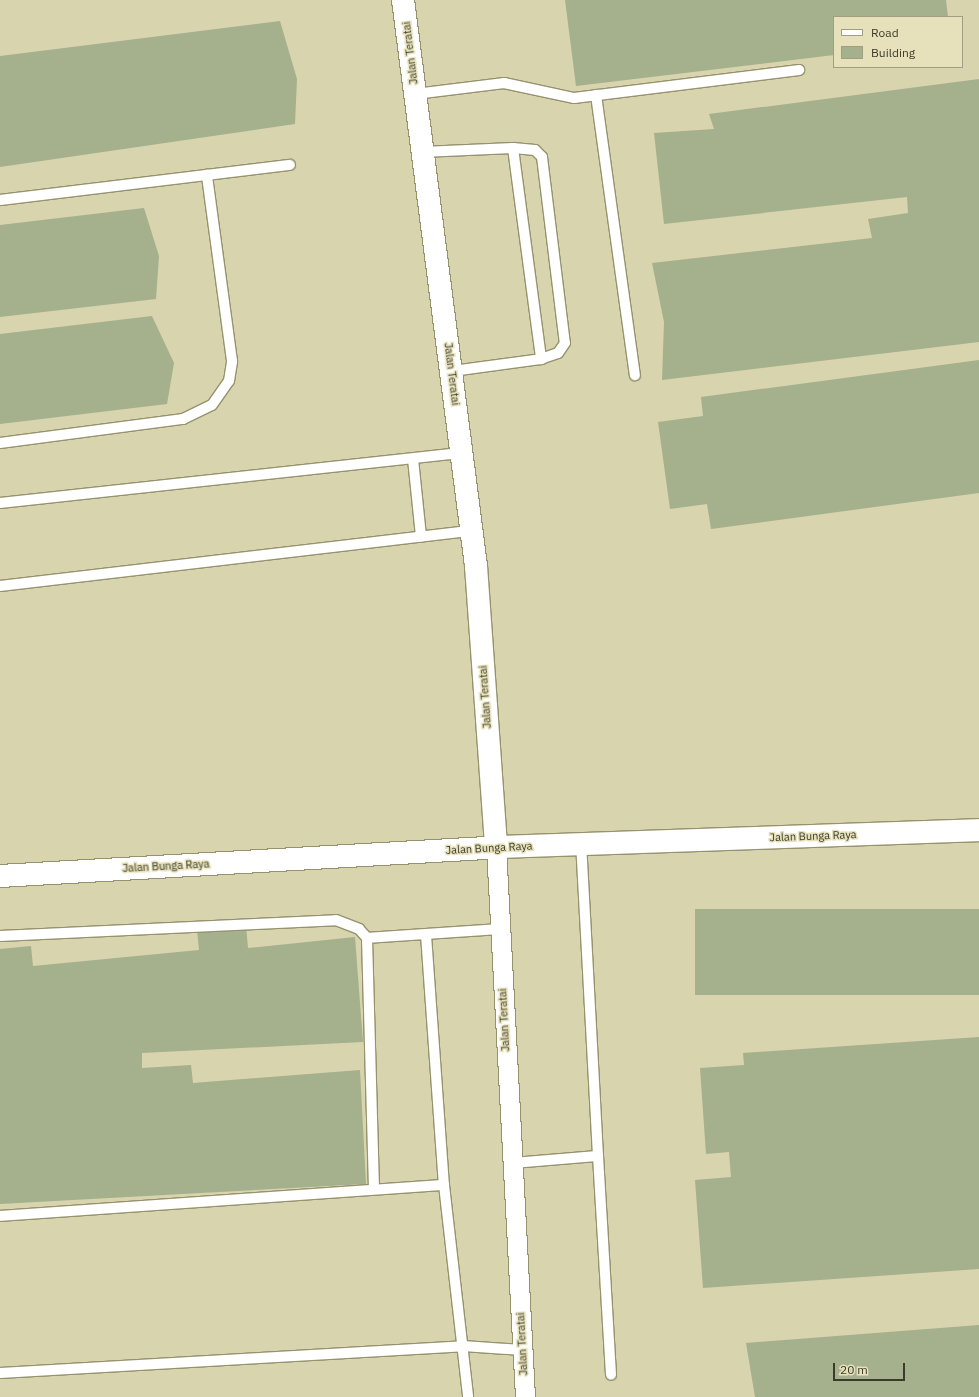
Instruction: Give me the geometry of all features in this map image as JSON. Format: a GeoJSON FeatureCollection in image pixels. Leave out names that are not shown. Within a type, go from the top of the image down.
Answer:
{"type":"FeatureCollection","features":[{"type":"Feature","properties":{"kind":"street","name":"Jalan Teratai"},"geometry":{"type":"LineString","coordinates":[[403,0],[452,371],[471,531],[496,847],[499,929],[522,1350],[526,1397]]}},
{"type":"Feature","properties":{"kind":"street","name":"Jalan Bunga Raya"},"geometry":{"type":"LineString","coordinates":[[0,876],[496,847],[979,830]]}},
{"type":"Feature","properties":{"kind":"lane"},"geometry":{"type":"LineString","coordinates":[[415,94],[504,83],[574,98],[799,70]]}},
{"type":"Feature","properties":{"kind":"lane"},"geometry":{"type":"LineString","coordinates":[[596,95],[635,375]]}},
{"type":"Feature","properties":{"kind":"lane"},"geometry":{"type":"LineString","coordinates":[[513,148],[541,359]]}},
{"type":"Feature","properties":{"kind":"lane"},"geometry":{"type":"LineString","coordinates":[[422,152],[513,148],[535,150],[542,157],[565,343],[558,354],[541,359],[452,371]]}},
{"type":"Feature","properties":{"kind":"lane"},"geometry":{"type":"LineString","coordinates":[[0,200],[290,165]]}},
{"type":"Feature","properties":{"kind":"lane"},"geometry":{"type":"LineString","coordinates":[[0,443],[183,419],[212,405],[229,381],[232,361],[207,175]]}},
{"type":"Feature","properties":{"kind":"lane"},"geometry":{"type":"LineString","coordinates":[[0,503],[462,453]]}},
{"type":"Feature","properties":{"kind":"lane"},"geometry":{"type":"LineString","coordinates":[[413,459],[421,537]]}},
{"type":"Feature","properties":{"kind":"lane"},"geometry":{"type":"LineString","coordinates":[[0,586],[471,531]]}},
{"type":"Feature","properties":{"kind":"lane"},"geometry":{"type":"LineString","coordinates":[[581,844],[611,1375]]}},
{"type":"Feature","properties":{"kind":"lane"},"geometry":{"type":"LineString","coordinates":[[0,936],[336,920],[359,929],[367,938],[374,1189]]}},
{"type":"Feature","properties":{"kind":"lane"},"geometry":{"type":"LineString","coordinates":[[367,938],[499,929]]}},
{"type":"Feature","properties":{"kind":"lane"},"geometry":{"type":"LineString","coordinates":[[426,935],[444,1185],[468,1397]]}},
{"type":"Feature","properties":{"kind":"lane"},"geometry":{"type":"LineString","coordinates":[[512,1163],[598,1156]]}},
{"type":"Feature","properties":{"kind":"lane"},"geometry":{"type":"LineString","coordinates":[[0,1216],[444,1185]]}},
{"type":"Feature","properties":{"kind":"lane"},"geometry":{"type":"LineString","coordinates":[[0,1373],[463,1346],[522,1350]]}},
{"type":"Feature","properties":{"kind":"building"},"geometry":{"type":"Polygon","coordinates":[[[565,0],[946,0],[948,16],[833,16],[833,55],[576,86],[565,0]]]}},
{"type":"Feature","properties":{"kind":"building"},"geometry":{"type":"Polygon","coordinates":[[[280,21],[297,79],[295,124],[0,167],[0,56],[280,21]]]}},
{"type":"Feature","properties":{"kind":"building"},"geometry":{"type":"Polygon","coordinates":[[[979,79],[979,342],[662,380],[664,322],[652,263],[872,238],[868,219],[908,213],[907,197],[664,224],[654,133],[714,129],[709,114],[979,79]]]}},
{"type":"Feature","properties":{"kind":"building"},"geometry":{"type":"Polygon","coordinates":[[[144,208],[159,256],[156,299],[0,317],[0,225],[144,208]]]}},
{"type":"Feature","properties":{"kind":"building"},"geometry":{"type":"Polygon","coordinates":[[[152,316],[174,363],[167,404],[0,424],[0,334],[152,316]]]}},
{"type":"Feature","properties":{"kind":"building"},"geometry":{"type":"Polygon","coordinates":[[[979,360],[979,493],[711,529],[707,504],[670,509],[658,422],[703,416],[701,397],[979,360]]]}},
{"type":"Feature","properties":{"kind":"building"},"geometry":{"type":"Polygon","coordinates":[[[695,909],[979,909],[979,995],[695,995],[695,909]]]}},
{"type":"Feature","properties":{"kind":"building"},"geometry":{"type":"Polygon","coordinates":[[[246,925],[248,948],[355,937],[363,1042],[142,1053],[142,1068],[191,1065],[193,1083],[360,1070],[366,1184],[0,1204],[0,949],[31,946],[33,966],[199,950],[197,930],[246,925]]]}},
{"type":"Feature","properties":{"kind":"building"},"geometry":{"type":"Polygon","coordinates":[[[979,1037],[979,1269],[703,1288],[695,1180],[731,1177],[729,1152],[706,1154],[700,1068],[744,1065],[743,1053],[979,1037]]]}},
{"type":"Feature","properties":{"kind":"building"},"geometry":{"type":"Polygon","coordinates":[[[979,1325],[979,1397],[755,1397],[746,1343],[979,1325]]]}}]}
